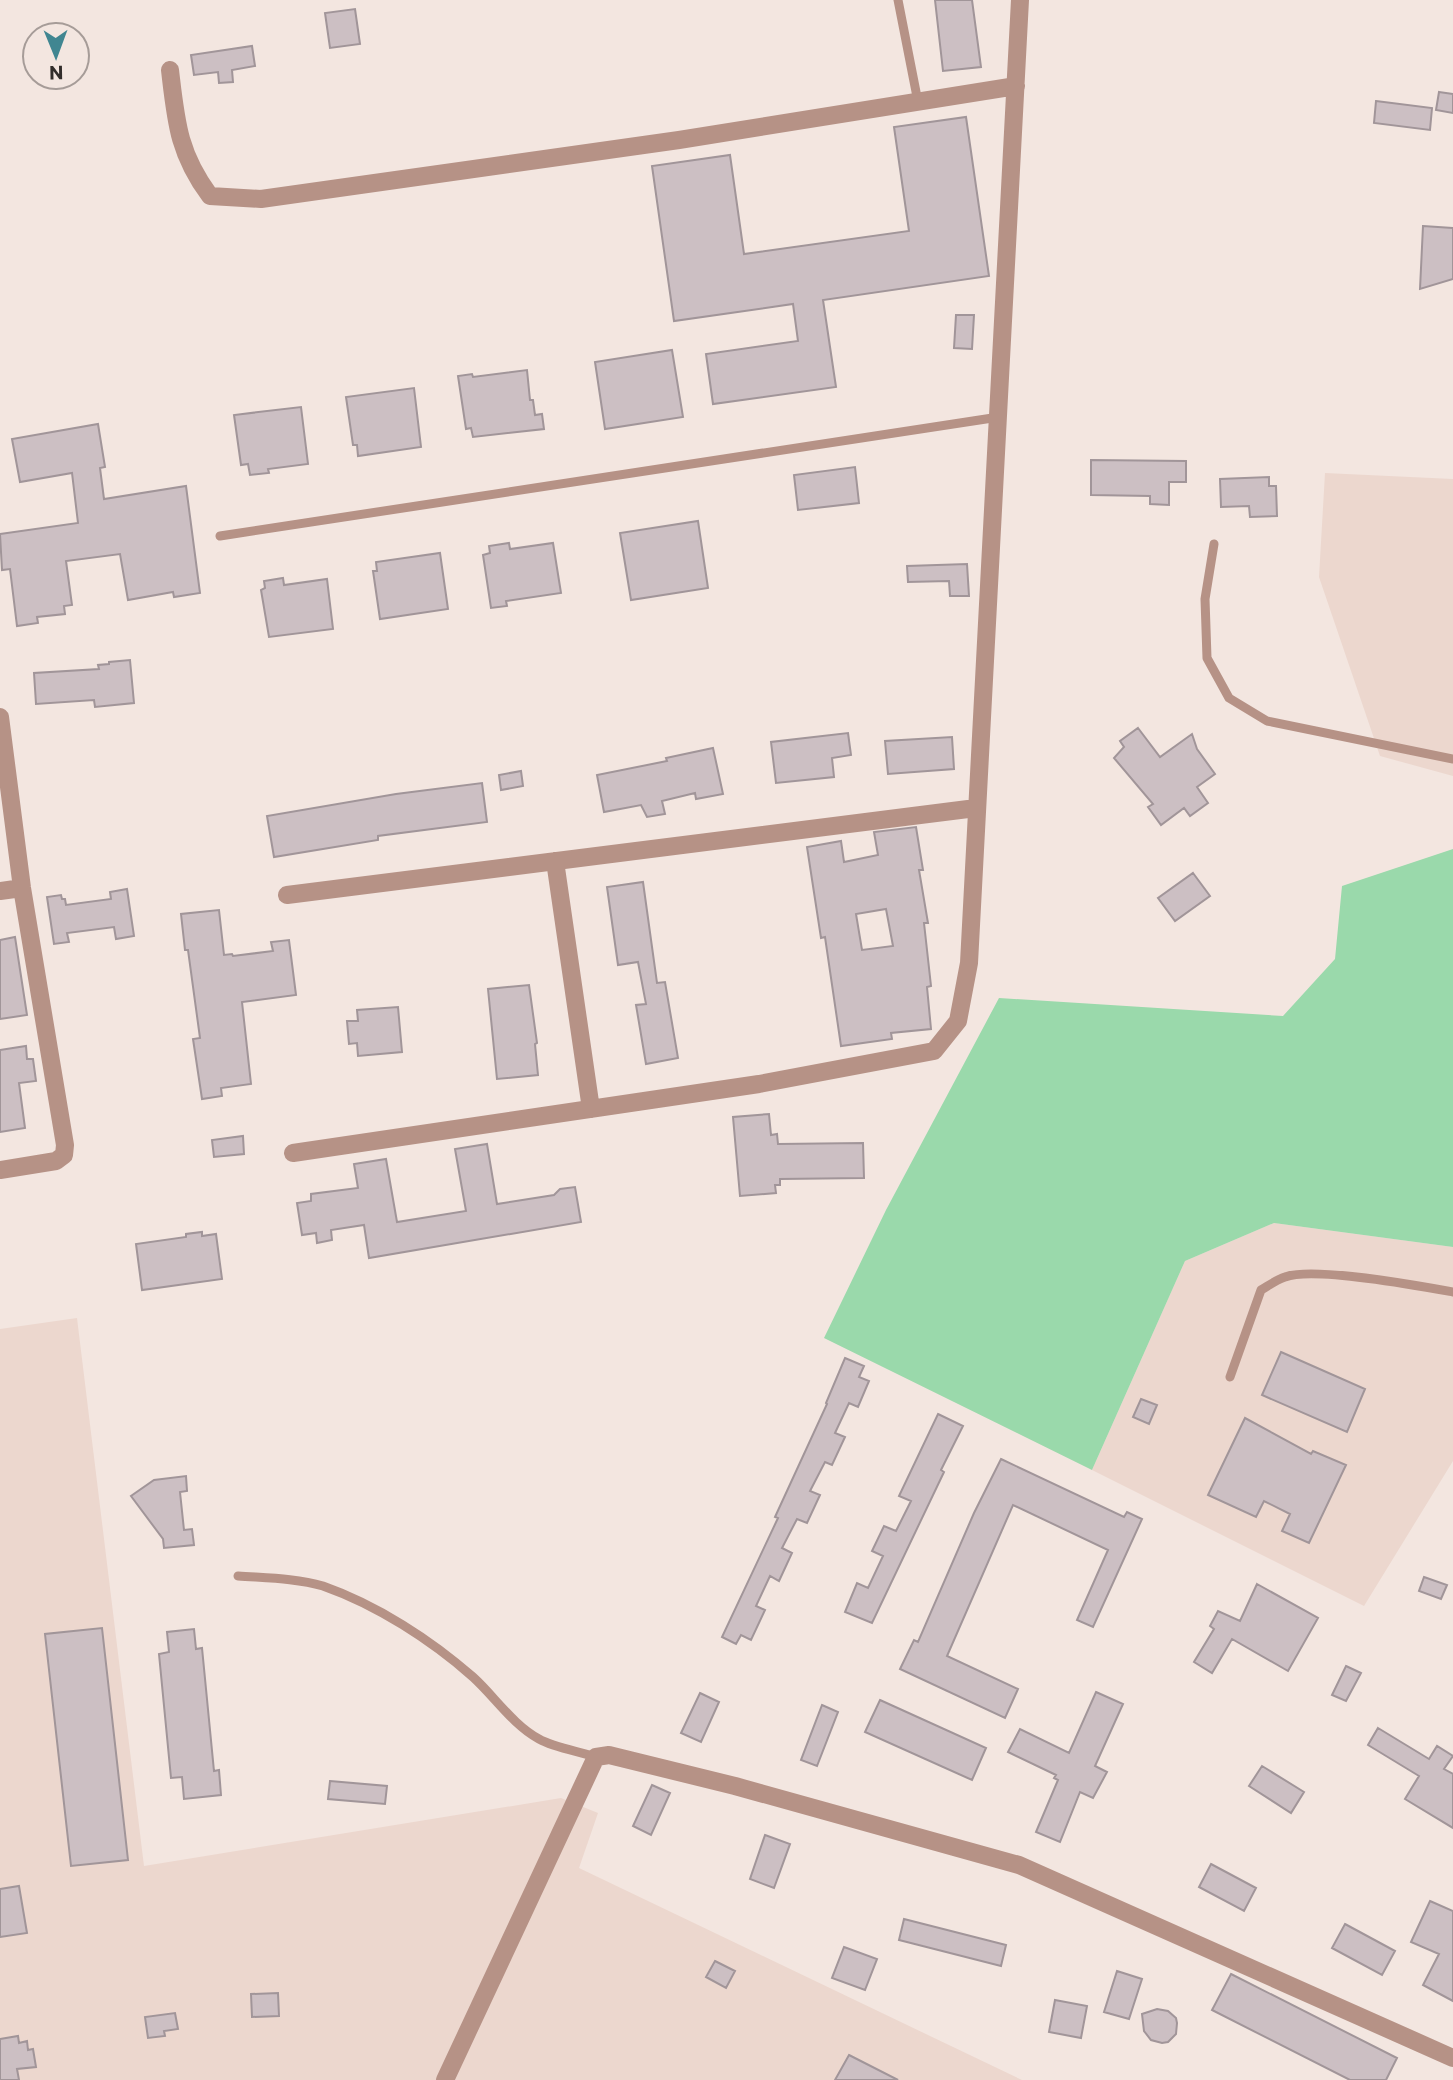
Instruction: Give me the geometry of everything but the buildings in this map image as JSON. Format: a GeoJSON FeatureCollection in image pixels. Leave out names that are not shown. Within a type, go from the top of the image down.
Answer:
{"type":"FeatureCollection","features":[{"type":"Feature","properties":{"kind":"street"},"geometry":{"type":"LineString","coordinates":[[293,1153],[759,1084],[934,1051],[958,1021],[969,963],[1020,0]]}},
{"type":"Feature","properties":{"kind":"street"},"geometry":{"type":"LineString","coordinates":[[170,70],[178,135],[198,180],[210,196],[261,199],[679,140],[1016,86]]}},
{"type":"Feature","properties":{"kind":"street"},"geometry":{"type":"LineString","coordinates":[[0,717],[22,888],[65,1145],[64,1155],[56,1161],[0,1170]]}},
{"type":"Feature","properties":{"kind":"street"},"geometry":{"type":"LineString","coordinates":[[287,895],[976,808]]}},
{"type":"Feature","properties":{"kind":"street"},"geometry":{"type":"LineString","coordinates":[[555,861],[591,1109]]}},
{"type":"Feature","properties":{"kind":"street"},"geometry":{"type":"LineString","coordinates":[[0,891],[22,888]]}},
{"type":"Feature","properties":{"kind":"street"},"geometry":{"type":"LineString","coordinates":[[444,2080],[596,1757],[609,1755],[735,1786],[1018,1866],[1453,2058]]}},
{"type":"Feature","properties":{"kind":"lane"},"geometry":{"type":"LineString","coordinates":[[898,0],[918,102]]}},
{"type":"Feature","properties":{"kind":"lane"},"geometry":{"type":"LineString","coordinates":[[220,536],[999,417]]}},
{"type":"Feature","properties":{"kind":"lane"},"geometry":{"type":"LineString","coordinates":[[1214,544],[1205,599],[1207,658],[1229,698],[1267,721],[1453,759]]}},
{"type":"Feature","properties":{"kind":"lane"},"geometry":{"type":"LineString","coordinates":[[1230,1377],[1261,1290],[1286,1276],[1308,1274],[1366,1279],[1453,1292]]}},
{"type":"Feature","properties":{"kind":"lane"},"geometry":{"type":"LineString","coordinates":[[238,1576],[321,1586],[381,1612],[474,1678],[508,1714],[540,1740],[596,1757]]}},
{"type":"Feature","properties":{"kind":"shaded area"},"geometry":{"type":"Polygon","coordinates":[[[1325,473],[1453,479],[1453,776],[1380,756],[1319,577],[1325,473]]]}},
{"type":"Feature","properties":{"kind":"shaded area"},"geometry":{"type":"Polygon","coordinates":[[[1274,1223],[1453,1247],[1453,1461],[1364,1606],[1092,1470],[1185,1261],[1274,1223]]]}},
{"type":"Feature","properties":{"kind":"shaded area"},"geometry":{"type":"Polygon","coordinates":[[[77,1318],[144,1866],[561,1798],[598,1813],[579,1868],[1022,2080],[0,2080],[0,1329],[77,1318]]]}},
{"type":"Feature","properties":{"kind":"green space"},"geometry":{"type":"Polygon","coordinates":[[[1453,849],[1453,1247],[1274,1223],[1185,1261],[1092,1470],[824,1338],[886,1210],[999,998],[1283,1016],[1335,959],[1342,886],[1453,849]]]}}]}
